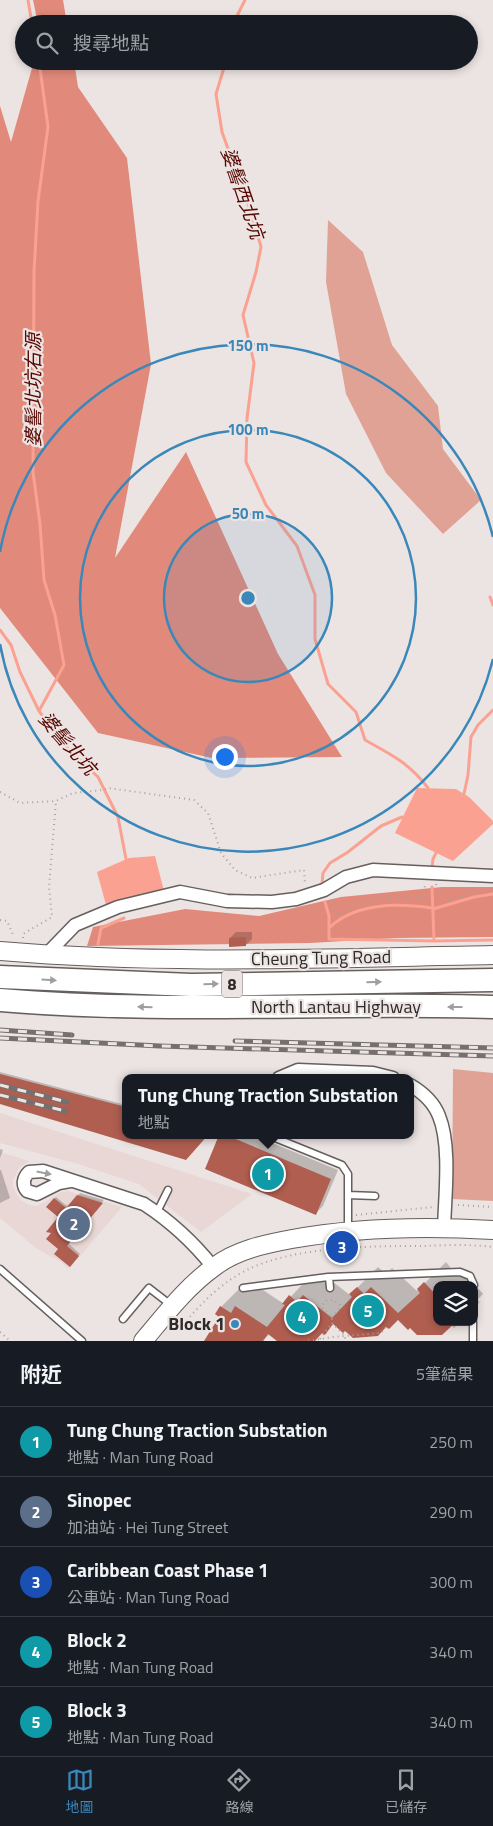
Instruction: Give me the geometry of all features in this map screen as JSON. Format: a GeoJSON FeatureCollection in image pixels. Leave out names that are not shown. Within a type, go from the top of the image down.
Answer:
{"type":"FeatureCollection","features":[{"type":"Feature","properties":{"kind":"highway","name":"North Lantau Highway"},"geometry":{"type":"LineString","coordinates":[[0,977],[191,985],[493,980]]}},
{"type":"Feature","properties":{"kind":"highway","name":"North Lantau Highway"},"geometry":{"type":"LineString","coordinates":[[0,1000],[159,1008],[493,1007]]}},
{"type":"Feature","properties":{"kind":"main road","name":"Cheung Tung Road"},"geometry":{"type":"LineString","coordinates":[[0,951],[46,955],[191,959],[493,956]]}},
{"type":"Feature","properties":{"kind":"main road"},"geometry":{"type":"LineString","coordinates":[[143,1341],[172,1306],[213,1267],[231,1256],[263,1245],[348,1231],[444,1228],[493,1230]]}},
{"type":"Feature","properties":{"kind":"street"},"geometry":{"type":"LineString","coordinates":[[46,955],[75,925],[118,907],[180,892],[227,901],[272,902],[306,896],[324,890],[346,877],[373,870],[493,876]]}},
{"type":"Feature","properties":{"kind":"street"},"geometry":{"type":"LineString","coordinates":[[289,1074],[298,1070],[377,1074]]}},
{"type":"Feature","properties":{"kind":"street"},"geometry":{"type":"LineString","coordinates":[[414,1087],[432,1104],[439,1115],[444,1132],[446,1187],[444,1228]]}},
{"type":"Feature","properties":{"kind":"street"},"geometry":{"type":"LineString","coordinates":[[70,1181],[144,1204],[157,1212],[199,1249],[213,1267]]}},
{"type":"Feature","properties":{"kind":"lane"},"geometry":{"type":"LineString","coordinates":[[278,1139],[342,1164],[348,1174],[348,1231]]}},
{"type":"Feature","properties":{"kind":"lane"},"geometry":{"type":"LineString","coordinates":[[157,1212],[168,1190]]}},
{"type":"Feature","properties":{"kind":"lane"},"geometry":{"type":"LineString","coordinates":[[348,1195],[376,1196]]}},
{"type":"Feature","properties":{"kind":"lane"},"geometry":{"type":"LineString","coordinates":[[0,1269],[82,1341]]}},
{"type":"Feature","properties":{"kind":"lane"},"geometry":{"type":"LineString","coordinates":[[242,1288],[330,1277],[460,1272],[470,1276],[472,1281]]}},
{"type":"Feature","properties":{"kind":"lane"},"geometry":{"type":"LineString","coordinates":[[330,1277],[330,1288]]}},
{"type":"Feature","properties":{"kind":"lane"},"geometry":{"type":"LineString","coordinates":[[123,1318],[149,1288],[172,1306]]}},
{"type":"Feature","properties":{"kind":"lane"},"geometry":{"type":"LineString","coordinates":[[473,1326],[473,1341]]}},
{"type":"Feature","properties":{"kind":"path"},"geometry":{"type":"LineString","coordinates":[[0,792],[20,803],[56,802],[73,792],[104,790],[108,788],[194,800],[208,813],[221,853],[235,870],[252,878],[304,870],[306,896]]}},
{"type":"Feature","properties":{"kind":"path"},"geometry":{"type":"LineString","coordinates":[[21,953],[23,934],[52,917],[50,887],[56,802]]}},
{"type":"Feature","properties":{"kind":"path"},"geometry":{"type":"LineString","coordinates":[[330,895],[334,914],[379,899],[422,897],[425,884],[436,884],[440,899],[445,902],[493,888]]}},
{"type":"Feature","properties":{"kind":"path"},"geometry":{"type":"LineString","coordinates":[[0,920],[7,921],[21,953]]}},
{"type":"Feature","properties":{"kind":"path"},"geometry":{"type":"LineString","coordinates":[[180,1328],[199,1306],[221,1286],[244,1272],[268,1261],[303,1254],[377,1246],[467,1245],[493,1247]]}},
{"type":"Feature","properties":{"kind":"path"},"geometry":{"type":"LineString","coordinates":[[320,1339],[332,1323],[332,1317],[340,1308],[340,1305],[334,1300],[327,1300],[322,1305],[322,1308],[332,1317]]}},
{"type":"Feature","properties":{"kind":"path"},"geometry":{"type":"LineString","coordinates":[[332,1323],[345,1336],[345,1341]]}},
{"type":"Feature","properties":{"kind":"path"},"geometry":{"type":"LineString","coordinates":[[308,1341],[381,1333],[386,1327]]}},
{"type":"Feature","properties":{"kind":"path"},"geometry":{"type":"LineString","coordinates":[[0,1332],[10,1341]]}},
{"type":"Feature","properties":{"kind":"shaded area"},"geometry":{"type":"Polygon","coordinates":[[[33,0],[63,0],[66,15],[36,15],[33,0]]]}},
{"type":"Feature","properties":{"kind":"shaded area"},"geometry":{"type":"Polygon","coordinates":[[[31,70],[75,70],[78,87],[127,158],[151,364],[115,558],[186,452],[278,654],[342,757],[212,758],[98,733],[0,608],[0,106],[11,142],[31,70]]]}},
{"type":"Feature","properties":{"kind":"shaded area"},"geometry":{"type":"Polygon","coordinates":[[[328,220],[363,252],[392,345],[438,406],[443,449],[481,500],[443,534],[386,473],[346,394],[326,282],[328,220]]]}},
{"type":"Feature","properties":{"kind":"shaded area"},"geometry":{"type":"Polygon","coordinates":[[[417,788],[456,789],[469,797],[493,821],[493,824],[453,861],[395,833],[417,788]]]}},
{"type":"Feature","properties":{"kind":"shaded area"},"geometry":{"type":"Polygon","coordinates":[[[155,856],[164,891],[106,905],[97,872],[129,858],[155,856]]]}},
{"type":"Feature","properties":{"kind":"shaded area"},"geometry":{"type":"Polygon","coordinates":[[[442,887],[493,887],[493,937],[396,938],[310,943],[87,946],[93,927],[185,909],[259,916],[341,897],[442,887]]]}},
{"type":"Feature","properties":{"kind":"shaded area"},"geometry":{"type":"Polygon","coordinates":[[[453,1069],[493,1073],[493,1201],[452,1199],[453,1069]]]}},
{"type":"Feature","properties":{"kind":"shaded area"},"geometry":{"type":"Polygon","coordinates":[[[0,1113],[252,1194],[201,1232],[139,1184],[78,1164],[0,1143],[0,1113]]]}},
{"type":"Feature","properties":{"kind":"shaded area"},"geometry":{"type":"Polygon","coordinates":[[[0,1152],[29,1161],[19,1168],[13,1180],[13,1186],[22,1201],[29,1205],[36,1206],[61,1192],[68,1191],[122,1207],[69,1269],[61,1262],[36,1248],[0,1218],[0,1152]]]}},
{"type":"Feature","properties":{"kind":"building"},"geometry":{"type":"Polygon","coordinates":[[[246,937],[246,946],[229,947],[229,938],[246,937]]]}},
{"type":"Feature","properties":{"kind":"building"},"geometry":{"type":"Polygon","coordinates":[[[0,1074],[122,1106],[122,1139],[204,1139],[186,1160],[0,1104],[0,1074]]]}},
{"type":"Feature","properties":{"kind":"building"},"geometry":{"type":"Polygon","coordinates":[[[217,1139],[236,1139],[331,1179],[316,1215],[205,1169],[217,1139]]]}},
{"type":"Feature","properties":{"kind":"building"},"geometry":{"type":"Polygon","coordinates":[[[77,1195],[103,1203],[67,1246],[79,1256],[70,1267],[54,1254],[58,1249],[46,1239],[51,1233],[46,1232],[58,1217],[46,1207],[54,1198],[66,1208],[77,1195]]]}},
{"type":"Feature","properties":{"kind":"building"},"geometry":{"type":"Polygon","coordinates":[[[424,1282],[433,1292],[433,1326],[452,1326],[442,1335],[417,1335],[410,1328],[408,1330],[398,1320],[389,1329],[386,1327],[378,1336],[353,1338],[345,1331],[343,1333],[333,1324],[325,1335],[322,1333],[315,1341],[277,1341],[268,1334],[263,1341],[204,1341],[219,1317],[215,1314],[220,1306],[231,1313],[235,1306],[267,1327],[285,1305],[282,1304],[289,1295],[297,1302],[303,1295],[332,1318],[352,1297],[349,1294],[357,1287],[364,1294],[371,1287],[398,1313],[420,1293],[417,1289],[424,1282]]]}},
{"type":"Feature","properties":{"kind":"waterway","name":"婆髻北坑右源"},"geometry":{"type":"LineString","coordinates":[[28,0],[30,15]]}},
{"type":"Feature","properties":{"kind":"waterway","name":"婆髻西北坑"},"geometry":{"type":"LineString","coordinates":[[238,15],[245,0]]}},
{"type":"Feature","properties":{"kind":"waterway","name":"婆髻北坑右源"},"geometry":{"type":"LineString","coordinates":[[39,711],[64,665],[55,615],[44,580],[40,524],[33,472],[34,272],[38,201],[48,127],[40,70]]}},
{"type":"Feature","properties":{"kind":"waterway","name":"婆髻西北坑"},"geometry":{"type":"LineString","coordinates":[[223,70],[216,94],[222,132],[252,215],[261,247],[256,272],[243,315],[254,363],[247,418],[246,462],[266,505],[297,546],[315,595],[315,639],[328,684],[356,712],[365,740],[407,766],[428,788]]}},
{"type":"Feature","properties":{"kind":"waterway"},"geometry":{"type":"LineString","coordinates":[[490,597],[493,605]]}},
{"type":"Feature","properties":{"kind":"waterway","name":"婆髻北坑"},"geometry":{"type":"LineString","coordinates":[[0,630],[11,645],[20,672],[39,711],[63,744],[98,777],[118,817],[126,859]]}},
{"type":"Feature","properties":{"kind":"waterway"},"geometry":{"type":"LineString","coordinates":[[464,794],[468,775],[471,737],[478,725],[493,710]]}},
{"type":"Feature","properties":{"kind":"waterway"},"geometry":{"type":"LineString","coordinates":[[322,884],[323,873],[330,863],[348,852],[381,826],[402,817]]}},
{"type":"Feature","properties":{"kind":"waterway"},"geometry":{"type":"LineString","coordinates":[[432,868],[436,853]]}},
{"type":"Feature","properties":{"kind":"waterway"},"geometry":{"type":"LineString","coordinates":[[432,887],[434,941]]}},
{"type":"Feature","properties":{"kind":"waterway"},"geometry":{"type":"LineString","coordinates":[[433,909],[474,897],[493,894]]}},
{"type":"Feature","properties":{"kind":"waterway"},"geometry":{"type":"LineString","coordinates":[[325,902],[329,916],[329,939],[493,940]]}},
{"type":"Feature","properties":{"kind":"waterway"},"geometry":{"type":"LineString","coordinates":[[329,928],[340,919],[352,913],[378,906],[405,905],[432,908]]}},
{"type":"Feature","properties":{"kind":"waterway"},"geometry":{"type":"LineString","coordinates":[[98,944],[101,928],[124,918]]}},
{"type":"Feature","properties":{"kind":"railway"},"geometry":{"type":"LineString","coordinates":[[0,1030],[72,1035]]}},
{"type":"Feature","properties":{"kind":"railway"},"geometry":{"type":"LineString","coordinates":[[0,1038],[160,1046],[493,1056]]}},
{"type":"Feature","properties":{"kind":"railway"},"geometry":{"type":"LineString","coordinates":[[235,1041],[493,1048]]}},
{"type":"Feature","properties":{"kind":"railway"},"geometry":{"type":"LineString","coordinates":[[0,1085],[67,1102]]}},
{"type":"Feature","properties":{"kind":"railway"},"geometry":{"type":"LineString","coordinates":[[0,1095],[65,1111]]}},
{"type":"Feature","properties":{"kind":"place","name":"Tung Chung Traction Substation"},"geometry":{"type":"Point","coordinates":[268,1174]}},
{"type":"Feature","properties":{"kind":"place","name":"Sinopec"},"geometry":{"type":"Point","coordinates":[74,1224]}},
{"type":"Feature","properties":{"kind":"place","name":"Caribbean Coast Phase 1"},"geometry":{"type":"Point","coordinates":[342,1247]}},
{"type":"Feature","properties":{"kind":"place","name":"Block 3"},"geometry":{"type":"Point","coordinates":[368,1311]}},
{"type":"Feature","properties":{"kind":"place","name":"Block 2"},"geometry":{"type":"Point","coordinates":[302,1317]}},
{"type":"Feature","properties":{"kind":"place","name":"Block 1"},"geometry":{"type":"Point","coordinates":[235,1324]}}]}
